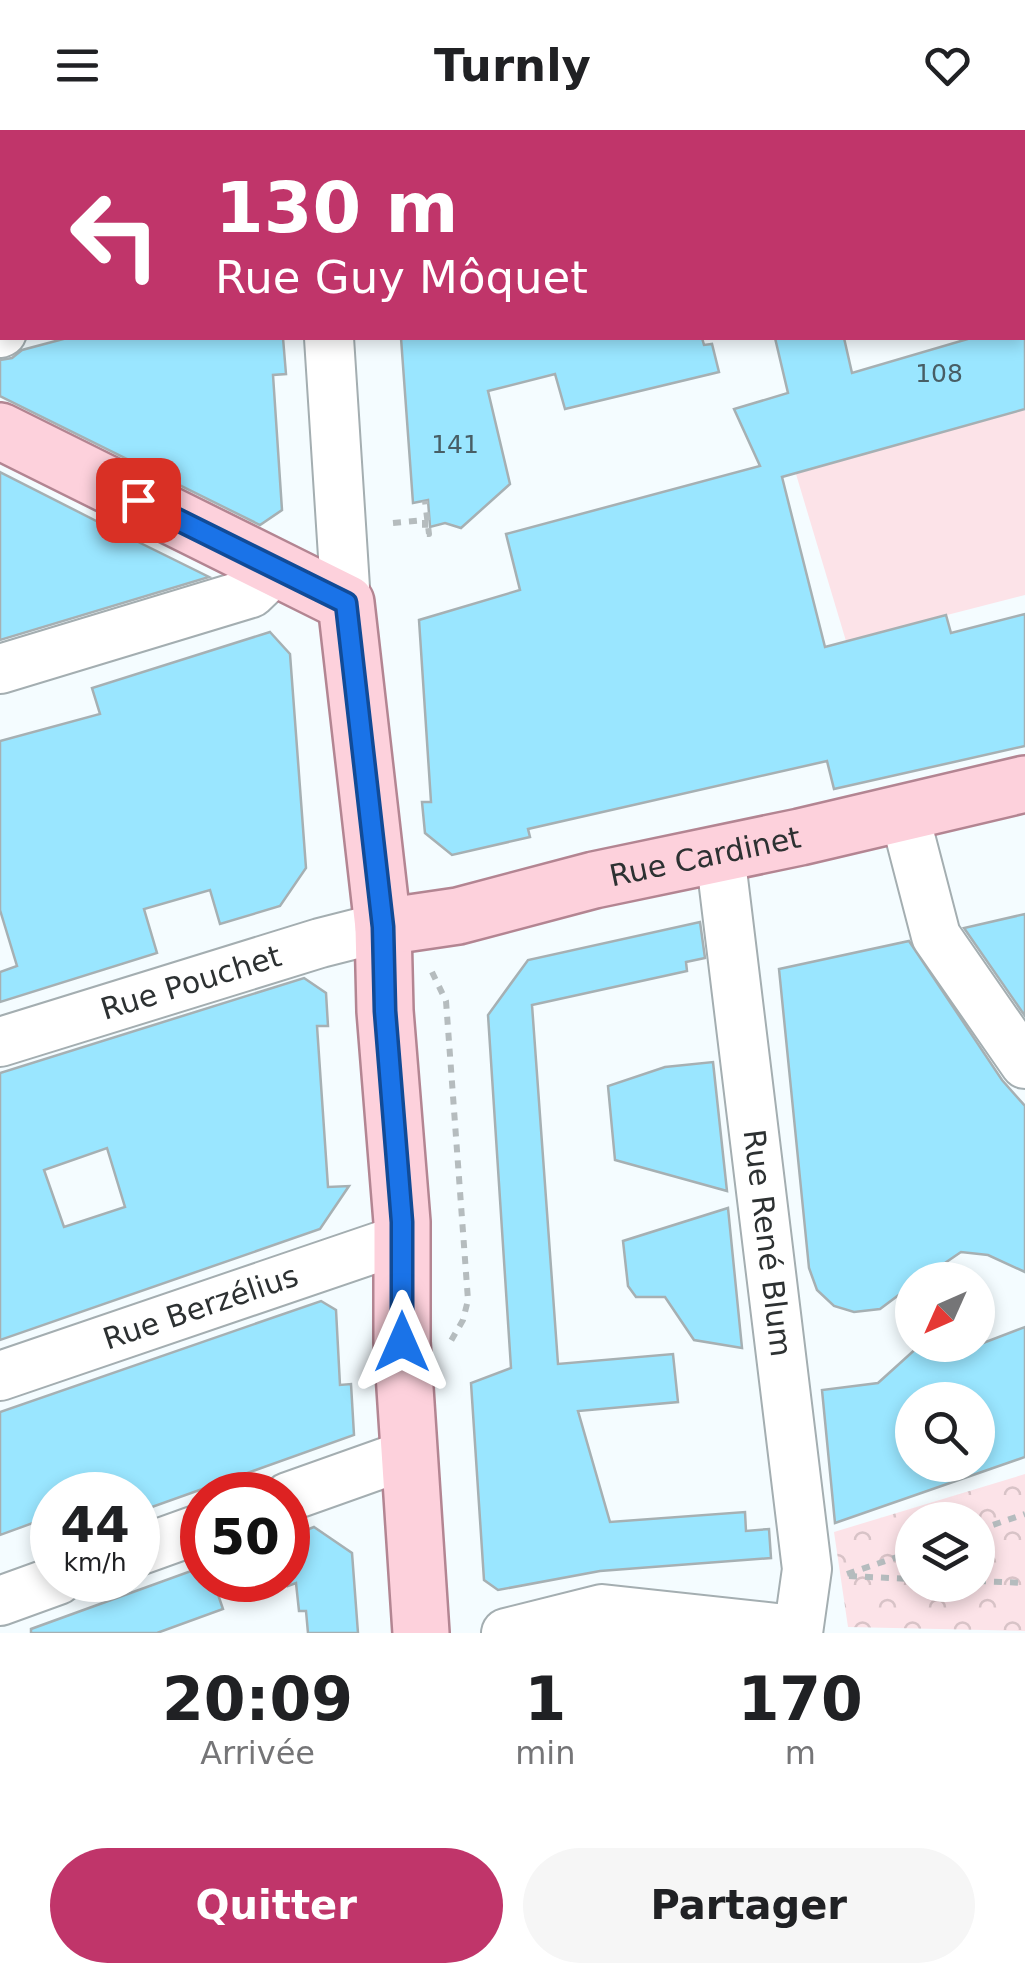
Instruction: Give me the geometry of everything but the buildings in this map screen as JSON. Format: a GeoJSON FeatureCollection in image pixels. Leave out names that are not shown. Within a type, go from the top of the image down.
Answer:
{"type":"FeatureCollection","features":[{"type":"Feature","properties":{"kind":"main road"},"geometry":{"type":"LineString","coordinates":[[0,431],[346,603],[383,927],[385,1011],[402,1239],[402,1342],[422,1633]]}},
{"type":"Feature","properties":{"kind":"main road","name":"Rue Cardinet"},"geometry":{"type":"LineString","coordinates":[[383,927],[458,916],[594,880],[1025,784]]}},
{"type":"Feature","properties":{"kind":"street"},"geometry":{"type":"LineString","coordinates":[[329,340],[346,603]]}},
{"type":"Feature","properties":{"kind":"street"},"geometry":{"type":"LineString","coordinates":[[0,669],[251,593],[277,568]]}},
{"type":"Feature","properties":{"kind":"street"},"geometry":{"type":"LineString","coordinates":[[904,813],[936,936],[1025,1064]]}},
{"type":"Feature","properties":{"kind":"street","name":"Rue René Blum"},"geometry":{"type":"LineString","coordinates":[[720,854],[807,1570],[786,1632]]}},
{"type":"Feature","properties":{"kind":"street","name":"Rue Pouchet"},"geometry":{"type":"LineString","coordinates":[[0,1042],[383,927]]}},
{"type":"Feature","properties":{"kind":"street","name":"Rue Berzélius"},"geometry":{"type":"LineString","coordinates":[[0,1376],[402,1239]]}},
{"type":"Feature","properties":{"kind":"street"},"geometry":{"type":"LineString","coordinates":[[310,1489],[409,1454]]}},
{"type":"Feature","properties":{"kind":"street"},"geometry":{"type":"LineString","coordinates":[[0,1601],[30,1590]]}},
{"type":"Feature","properties":{"kind":"street"},"geometry":{"type":"LineString","coordinates":[[506,1633],[602,1609],[786,1632]]}},
{"type":"Feature","properties":{"kind":"path"},"geometry":{"type":"LineString","coordinates":[[393,522],[425,520],[425,534],[430,534],[425,501]]}},
{"type":"Feature","properties":{"kind":"path"},"geometry":{"type":"LineString","coordinates":[[995,1524],[1025,1514]]}},
{"type":"Feature","properties":{"kind":"path"},"geometry":{"type":"LineString","coordinates":[[895,1558],[841,1576],[895,1578]]}},
{"type":"Feature","properties":{"kind":"path"},"geometry":{"type":"LineString","coordinates":[[995,1582],[1025,1583]]}},
{"type":"Feature","properties":{"kind":"green space"},"geometry":{"type":"Polygon","coordinates":[[[1025,409],[1025,595],[846,641],[796,474],[1025,409]]]}},
{"type":"Feature","properties":{"kind":"green space"},"geometry":{"type":"Polygon","coordinates":[[[1025,1474],[1025,1631],[848,1627],[834,1532],[895,1513],[895,1602],[995,1602],[995,1502],[933,1502],[1025,1474]]]}},
{"type":"Feature","properties":{"kind":"route"},"geometry":{"type":"LineString","coordinates":[[138,500],[346,603],[383,927],[385,1011],[402,1222],[402,1342]]}}]}
